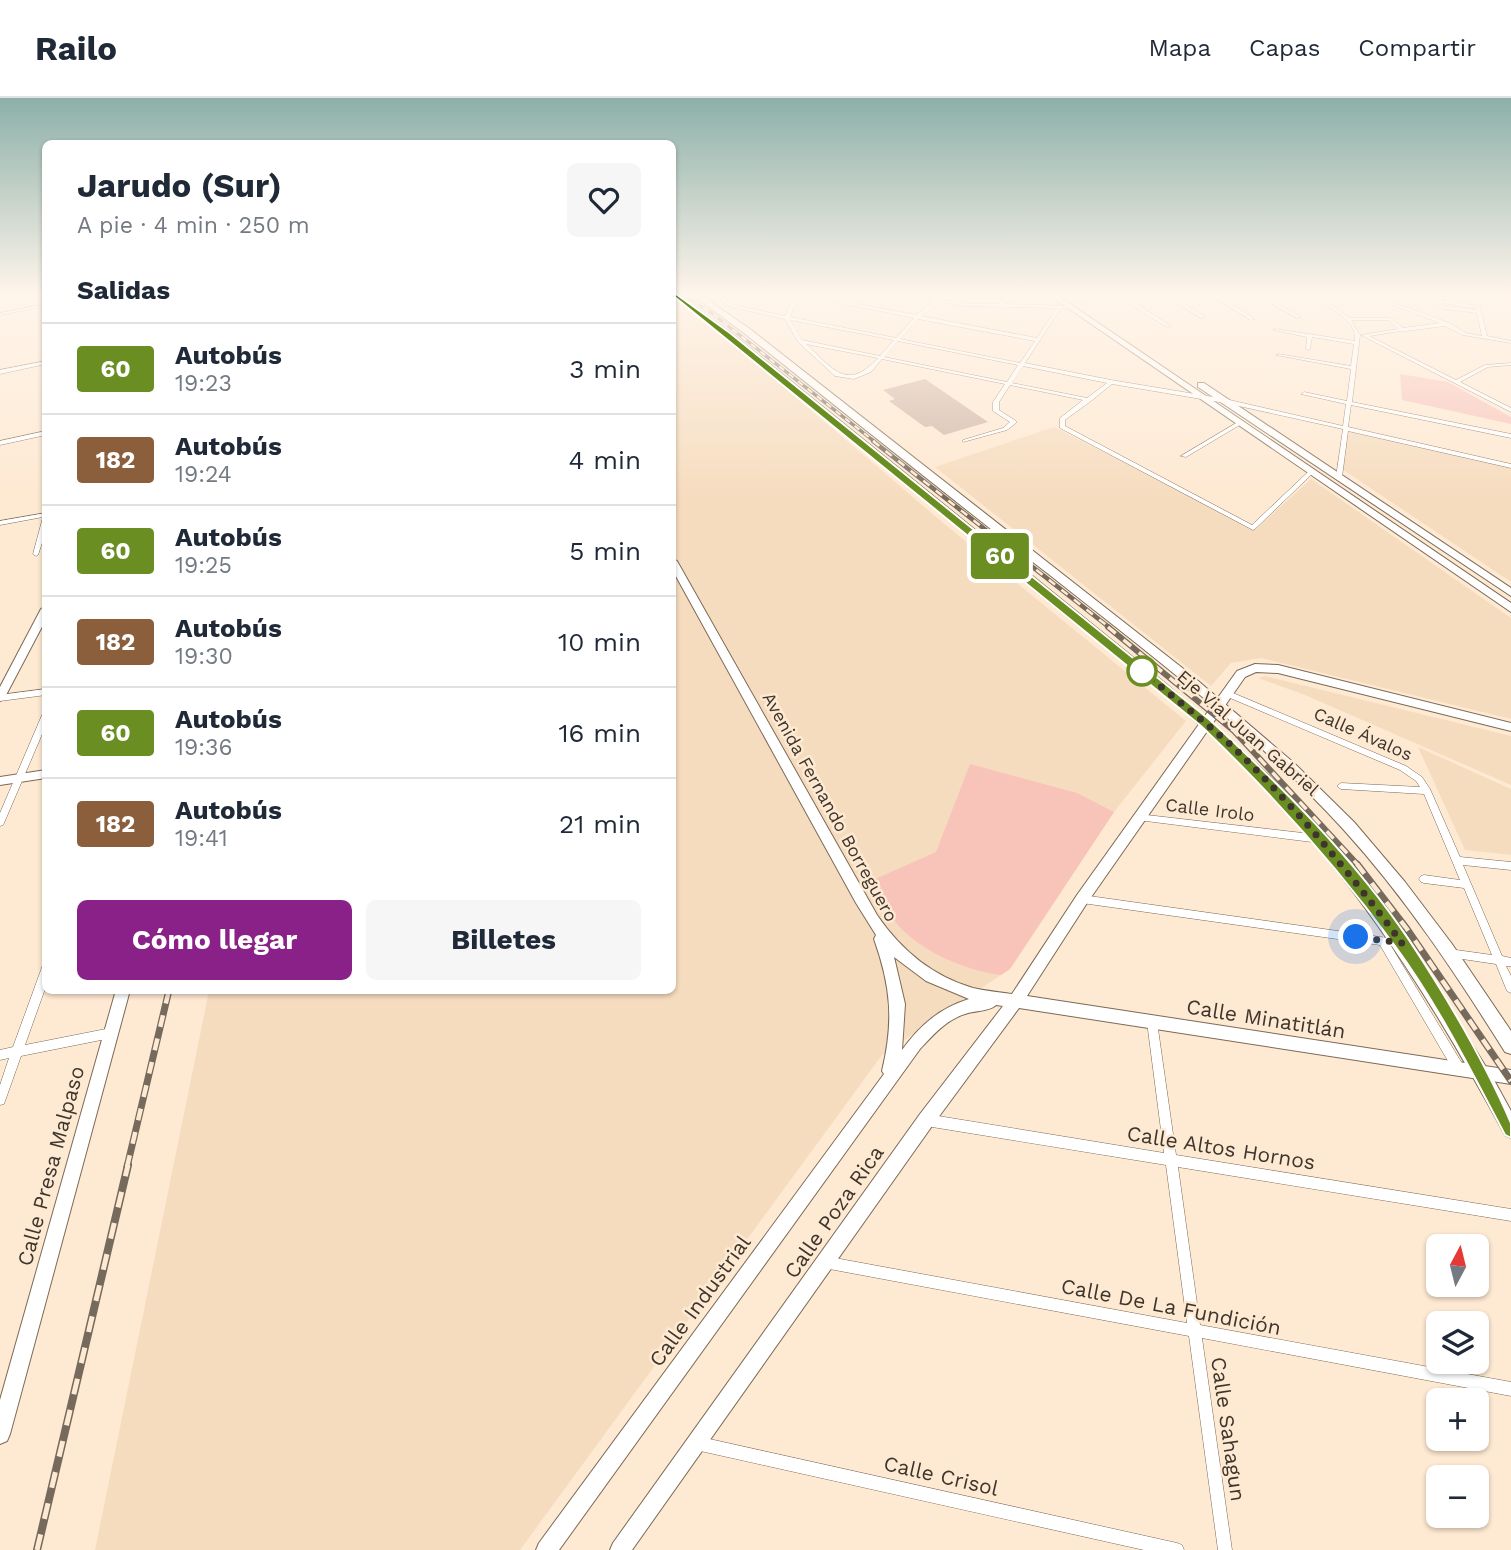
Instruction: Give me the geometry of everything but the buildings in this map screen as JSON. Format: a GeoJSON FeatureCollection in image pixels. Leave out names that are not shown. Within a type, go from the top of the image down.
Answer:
{"type":"FeatureCollection","features":[{"type":"Feature","properties":{"kind":"main road","name":"Eje Vial Juan Gabriel"},"geometry":{"type":"LineString","coordinates":[[762,363],[1205,723],[1263,777],[1320,839],[1402,943],[1482,1073],[1511,1129]]}},
{"type":"Feature","properties":{"kind":"main road","name":"Eje Vial Juan Gabriel"},"geometry":{"type":"LineString","coordinates":[[788,363],[1222,697],[1323,799],[1396,883],[1450,953],[1511,1046]]}},
{"type":"Feature","properties":{"kind":"main road"},"geometry":{"type":"LineString","coordinates":[[1154,363],[1511,608]]}},
{"type":"Feature","properties":{"kind":"main road"},"geometry":{"type":"LineString","coordinates":[[1164,363],[1511,593]]}},
{"type":"Feature","properties":{"kind":"main road"},"geometry":{"type":"LineString","coordinates":[[872,923],[898,988],[898,1040],[888,1077]]}},
{"type":"Feature","properties":{"kind":"main road","name":"Calle Minatitlán"},"geometry":{"type":"LineString","coordinates":[[1459,1069],[1482,1073]]}},
{"type":"Feature","properties":{"kind":"street"},"geometry":{"type":"LineString","coordinates":[[0,372],[42,363]]}},
{"type":"Feature","properties":{"kind":"street"},"geometry":{"type":"LineString","coordinates":[[824,363],[837,375],[846,378],[864,374],[876,363]]}},
{"type":"Feature","properties":{"kind":"street"},"geometry":{"type":"LineString","coordinates":[[905,363],[1089,400]]}},
{"type":"Feature","properties":{"kind":"street"},"geometry":{"type":"LineString","coordinates":[[1012,363],[1225,401],[1511,466]]}},
{"type":"Feature","properties":{"kind":"street"},"geometry":{"type":"LineString","coordinates":[[1320,363],[1353,369]]}},
{"type":"Feature","properties":{"kind":"street"},"geometry":{"type":"LineString","coordinates":[[1339,477],[1348,429],[1354,363]]}},
{"type":"Feature","properties":{"kind":"street"},"geometry":{"type":"LineString","coordinates":[[1420,363],[1511,410]]}},
{"type":"Feature","properties":{"kind":"street"},"geometry":{"type":"LineString","coordinates":[[1458,381],[1487,366],[1511,364]]}},
{"type":"Feature","properties":{"kind":"street"},"geometry":{"type":"LineString","coordinates":[[965,440],[1004,429],[1014,422],[996,411],[995,407],[1023,365]]}},
{"type":"Feature","properties":{"kind":"street"},"geometry":{"type":"LineString","coordinates":[[1111,382],[1060,424],[1064,429],[1253,528],[1311,472]]}},
{"type":"Feature","properties":{"kind":"street"},"geometry":{"type":"LineString","coordinates":[[1304,394],[1511,436]]}},
{"type":"Feature","properties":{"kind":"street"},"geometry":{"type":"LineString","coordinates":[[1184,456],[1240,423]]}},
{"type":"Feature","properties":{"kind":"street"},"geometry":{"type":"LineString","coordinates":[[0,443],[42,434]]}},
{"type":"Feature","properties":{"kind":"street"},"geometry":{"type":"LineString","coordinates":[[0,523],[42,517]]}},
{"type":"Feature","properties":{"kind":"street"},"geometry":{"type":"LineString","coordinates":[[36,554],[42,531]]}},
{"type":"Feature","properties":{"kind":"street","name":"Avenida Fernando Borreguero"},"geometry":{"type":"LineString","coordinates":[[676,568],[850,877],[872,923],[899,956],[924,974],[944,985],[975,995],[1015,1002]]}},
{"type":"Feature","properties":{"kind":"street"},"geometry":{"type":"LineString","coordinates":[[0,697],[42,617]]}},
{"type":"Feature","properties":{"kind":"street","name":"Calle Poza Rica"},"geometry":{"type":"LineString","coordinates":[[620,1550],[926,1120],[1015,1002],[1138,817],[1241,674],[1255,668],[1269,667],[1511,727]]}},
{"type":"Feature","properties":{"kind":"street"},"geometry":{"type":"LineString","coordinates":[[0,697],[42,692]]}},
{"type":"Feature","properties":{"kind":"street","name":"Calle Ávalos"},"geometry":{"type":"LineString","coordinates":[[1222,697],[1404,768],[1419,779],[1458,861],[1511,988]]}},
{"type":"Feature","properties":{"kind":"street"},"geometry":{"type":"LineString","coordinates":[[0,823],[42,725]]}},
{"type":"Feature","properties":{"kind":"street"},"geometry":{"type":"LineString","coordinates":[[0,781],[42,775]]}},
{"type":"Feature","properties":{"kind":"street"},"geometry":{"type":"LineString","coordinates":[[1341,786],[1427,791]]}},
{"type":"Feature","properties":{"kind":"street","name":"Calle Irolo"},"geometry":{"type":"LineString","coordinates":[[1138,817],[1320,839]]}},
{"type":"Feature","properties":{"kind":"street"},"geometry":{"type":"LineString","coordinates":[[1458,861],[1511,866]]}},
{"type":"Feature","properties":{"kind":"street"},"geometry":{"type":"LineString","coordinates":[[1424,879],[1468,885]]}},
{"type":"Feature","properties":{"kind":"street"},"geometry":{"type":"LineString","coordinates":[[1082,899],[1402,943]]}},
{"type":"Feature","properties":{"kind":"street"},"geometry":{"type":"LineString","coordinates":[[1383,941],[1459,1069]]}},
{"type":"Feature","properties":{"kind":"street"},"geometry":{"type":"LineString","coordinates":[[1450,953],[1511,962]]}},
{"type":"Feature","properties":{"kind":"street"},"geometry":{"type":"LineString","coordinates":[[0,1100],[42,981]]}},
{"type":"Feature","properties":{"kind":"street","name":"Calle Presa Malpaso"},"geometry":{"type":"LineString","coordinates":[[0,1434],[122,994]]}},
{"type":"Feature","properties":{"kind":"street","name":"Calle Minatitlán"},"geometry":{"type":"LineString","coordinates":[[1015,1002],[1459,1069]]}},
{"type":"Feature","properties":{"kind":"street","name":"Calle Industrial"},"geometry":{"type":"LineString","coordinates":[[546,1550],[888,1077],[928,1029],[944,1015],[974,1003],[1015,1002]]}},
{"type":"Feature","properties":{"kind":"street","name":"Calle Sahagun"},"geometry":{"type":"LineString","coordinates":[[1152,1022],[1225,1550]]}},
{"type":"Feature","properties":{"kind":"street"},"geometry":{"type":"LineString","coordinates":[[0,1055],[111,1033]]}},
{"type":"Feature","properties":{"kind":"street","name":"Calle Minatitlán"},"geometry":{"type":"LineString","coordinates":[[1482,1073],[1511,1077]]}},
{"type":"Feature","properties":{"kind":"street","name":"Calle Altos Hornos"},"geometry":{"type":"LineString","coordinates":[[926,1120],[1511,1215]]}},
{"type":"Feature","properties":{"kind":"street","name":"Calle De La Fundición"},"geometry":{"type":"LineString","coordinates":[[824,1262],[1511,1389]]}},
{"type":"Feature","properties":{"kind":"street","name":"Calle Crisol"},"geometry":{"type":"LineString","coordinates":[[696,1443],[1177,1550]]}},
{"type":"Feature","properties":{"kind":"shaded area"},"geometry":{"type":"Polygon","coordinates":[[[676,363],[755,363],[942,522],[1186,721],[1114,812],[1010,969],[882,1055],[520,1550],[95,1550],[208,994],[676,994],[676,363]]]}},
{"type":"Feature","properties":{"kind":"shaded area"},"geometry":{"type":"Polygon","coordinates":[[[1400,374],[1448,382],[1511,417],[1511,424],[1402,400],[1400,374]]]}},
{"type":"Feature","properties":{"kind":"shaded area"},"geometry":{"type":"Polygon","coordinates":[[[1054,427],[1256,529],[1311,479],[1511,618],[1511,719],[1261,658],[1231,663],[1211,686],[935,467],[1054,427]]]}},
{"type":"Feature","properties":{"kind":"shaded area"},"geometry":{"type":"Polygon","coordinates":[[[1347,431],[1511,468],[1511,582],[1336,465],[1347,431]]]}},
{"type":"Feature","properties":{"kind":"shaded area"},"geometry":{"type":"Polygon","coordinates":[[[1265,676],[1511,736],[1511,785],[1305,695],[1258,678],[1265,676]]]}},
{"type":"Feature","properties":{"kind":"shaded area"},"geometry":{"type":"Polygon","coordinates":[[[1418,747],[1511,789],[1511,855],[1465,850],[1418,747]]]}},
{"type":"Feature","properties":{"kind":"shaded area"},"geometry":{"type":"Polygon","coordinates":[[[970,764],[1077,793],[1114,812],[1010,969],[1001,975],[959,964],[918,943],[893,920],[873,880],[936,852],[970,764]]]}},
{"type":"Feature","properties":{"kind":"railway"},"geometry":{"type":"LineString","coordinates":[[775,363],[875,442]]}},
{"type":"Feature","properties":{"kind":"railway"},"geometry":{"type":"LineString","coordinates":[[873,441],[1110,628]]}},
{"type":"Feature","properties":{"kind":"railway"},"geometry":{"type":"LineString","coordinates":[[1108,627],[1234,731],[1358,865]]}},
{"type":"Feature","properties":{"kind":"railway"},"geometry":{"type":"LineString","coordinates":[[1357,864],[1407,929],[1511,1081]]}},
{"type":"Feature","properties":{"kind":"railway"},"geometry":{"type":"LineString","coordinates":[[127,1167],[168,994]]}},
{"type":"Feature","properties":{"kind":"railway"},"geometry":{"type":"LineString","coordinates":[[37,1550],[128,1165]]}},
{"type":"Feature","properties":{"kind":"bus line","name":"60"},"geometry":{"type":"LineString","coordinates":[[762,363],[1205,723],[1263,777],[1358,884],[1402,943],[1482,1073],[1511,1129]]}},
{"type":"Feature","properties":{"kind":"route"},"geometry":{"type":"LineString","coordinates":[[1142,671],[1231,746],[1290,805],[1358,884],[1402,943],[1356,937]]}}]}
